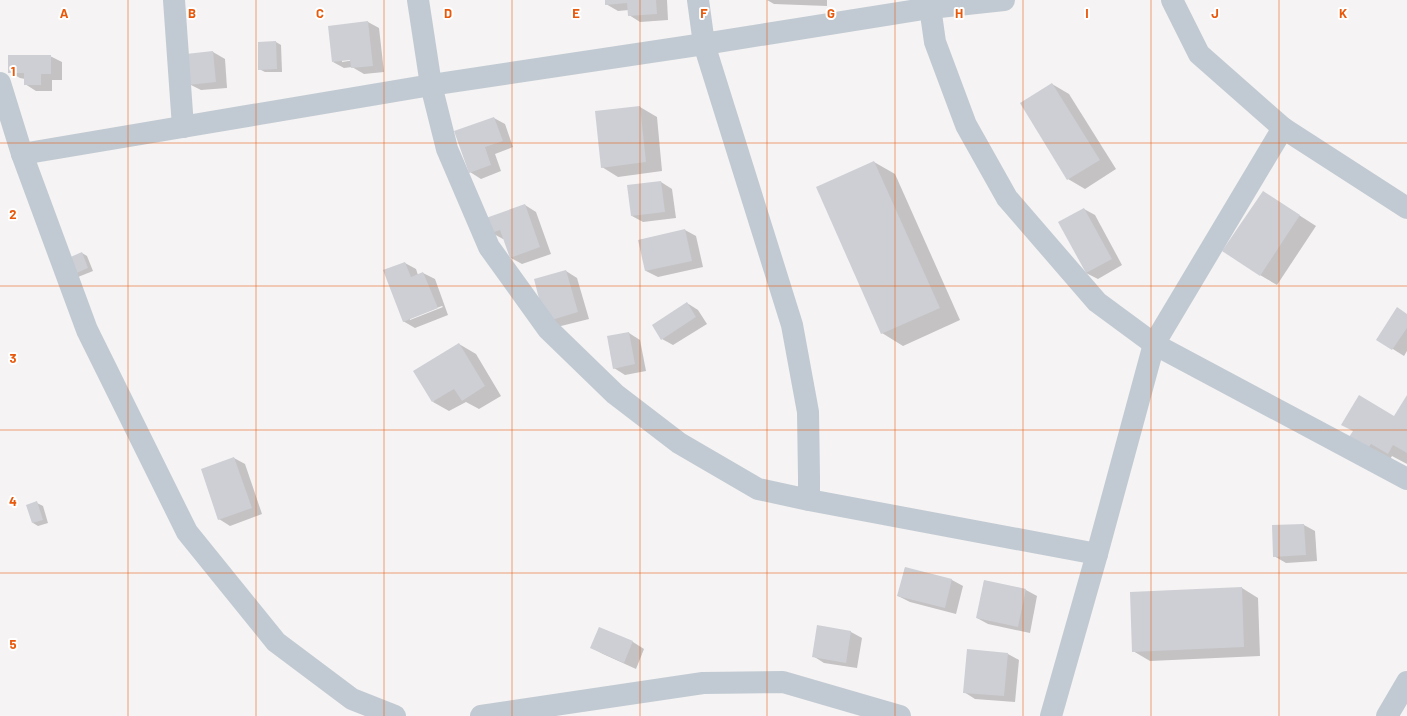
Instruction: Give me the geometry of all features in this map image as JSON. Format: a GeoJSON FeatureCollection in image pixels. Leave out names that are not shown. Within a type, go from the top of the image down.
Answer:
{"type":"FeatureCollection","features":[{"type":"Feature","properties":{"kind":"street"},"geometry":{"type":"LineString","coordinates":[[174,0],[183,127]]}},
{"type":"Feature","properties":{"kind":"street"},"geometry":{"type":"LineString","coordinates":[[418,0],[431,85],[446,149],[489,247],[548,329],[615,394],[679,443],[758,489],[808,500],[1097,554]]}},
{"type":"Feature","properties":{"kind":"street"},"geometry":{"type":"LineString","coordinates":[[698,0],[704,44],[792,325],[808,412],[808,500]]}},
{"type":"Feature","properties":{"kind":"street"},"geometry":{"type":"LineString","coordinates":[[22,154],[431,85],[704,44],[930,4],[1004,0]]}},
{"type":"Feature","properties":{"kind":"street"},"geometry":{"type":"LineString","coordinates":[[1172,0],[1199,54],[1283,128],[1407,208]]}},
{"type":"Feature","properties":{"kind":"street"},"geometry":{"type":"LineString","coordinates":[[930,4],[935,42],[966,125],[1007,198],[1097,302],[1154,344],[1407,479]]}},
{"type":"Feature","properties":{"kind":"street"},"geometry":{"type":"LineString","coordinates":[[0,83],[22,154],[87,330],[187,532],[276,642],[352,699],[395,716]]}},
{"type":"Feature","properties":{"kind":"street"},"geometry":{"type":"LineString","coordinates":[[1051,716],[1154,344],[1283,128]]}},
{"type":"Feature","properties":{"kind":"street"},"geometry":{"type":"LineString","coordinates":[[481,716],[703,683],[783,682],[900,716]]}},
{"type":"Feature","properties":{"kind":"street"},"geometry":{"type":"LineString","coordinates":[[1387,716],[1407,682]]}},
{"type":"Feature","properties":{"kind":"building"},"geometry":{"type":"Polygon","coordinates":[[[605,0],[656,0],[657,14],[628,16],[627,3],[605,5],[605,0]]]}},
{"type":"Feature","properties":{"kind":"building"},"geometry":{"type":"Polygon","coordinates":[[[368,21],[373,66],[351,68],[350,60],[332,62],[328,26],[368,21]]]}},
{"type":"Feature","properties":{"kind":"building"},"geometry":{"type":"Polygon","coordinates":[[[276,41],[277,69],[258,70],[258,42],[276,41]]]}},
{"type":"Feature","properties":{"kind":"building"},"geometry":{"type":"Polygon","coordinates":[[[213,51],[216,82],[188,85],[186,54],[213,51]]]}},
{"type":"Feature","properties":{"kind":"building"},"geometry":{"type":"Polygon","coordinates":[[[8,55],[51,55],[51,74],[41,74],[41,85],[24,85],[24,73],[8,73],[8,55]]]}},
{"type":"Feature","properties":{"kind":"building"},"geometry":{"type":"Polygon","coordinates":[[[1052,83],[1100,160],[1067,180],[1020,103],[1052,83]]]}},
{"type":"Feature","properties":{"kind":"building"},"geometry":{"type":"Polygon","coordinates":[[[640,106],[646,162],[601,168],[595,111],[640,106]]]}},
{"type":"Feature","properties":{"kind":"building"},"geometry":{"type":"Polygon","coordinates":[[[494,117],[503,141],[485,147],[491,165],[469,173],[454,131],[494,117]]]}},
{"type":"Feature","properties":{"kind":"building"},"geometry":{"type":"Polygon","coordinates":[[[874,161],[940,308],[881,334],[816,187],[874,161]]]}},
{"type":"Feature","properties":{"kind":"building"},"geometry":{"type":"Polygon","coordinates":[[[661,181],[665,212],[631,216],[627,185],[661,181]]]}},
{"type":"Feature","properties":{"kind":"building"},"geometry":{"type":"Polygon","coordinates":[[[1263,191],[1300,215],[1260,276],[1222,251],[1263,191]]]}},
{"type":"Feature","properties":{"kind":"building"},"geometry":{"type":"Polygon","coordinates":[[[525,204],[540,247],[510,258],[500,230],[491,233],[486,218],[525,204]]]}},
{"type":"Feature","properties":{"kind":"building"},"geometry":{"type":"Polygon","coordinates":[[[1084,208],[1112,259],[1086,273],[1058,222],[1084,208]]]}},
{"type":"Feature","properties":{"kind":"building"},"geometry":{"type":"Polygon","coordinates":[[[685,229],[692,261],[645,271],[638,240],[685,229]]]}},
{"type":"Feature","properties":{"kind":"building"},"geometry":{"type":"Polygon","coordinates":[[[82,252],[88,268],[72,275],[66,259],[82,252]]]}},
{"type":"Feature","properties":{"kind":"building"},"geometry":{"type":"Polygon","coordinates":[[[405,262],[411,277],[423,272],[438,308],[403,322],[383,270],[405,262]]]}},
{"type":"Feature","properties":{"kind":"building"},"geometry":{"type":"Polygon","coordinates":[[[566,270],[578,312],[545,322],[534,279],[566,270]]]}},
{"type":"Feature","properties":{"kind":"building"},"geometry":{"type":"Polygon","coordinates":[[[687,302],[696,317],[661,340],[652,325],[687,302]]]}},
{"type":"Feature","properties":{"kind":"building"},"geometry":{"type":"Polygon","coordinates":[[[1397,307],[1407,314],[1407,328],[1392,350],[1376,340],[1397,307]]]}},
{"type":"Feature","properties":{"kind":"building"},"geometry":{"type":"Polygon","coordinates":[[[629,332],[635,364],[613,369],[607,336],[629,332]]]}},
{"type":"Feature","properties":{"kind":"building"},"geometry":{"type":"Polygon","coordinates":[[[459,343],[485,386],[462,401],[454,389],[432,402],[413,371],[459,343]]]}},
{"type":"Feature","properties":{"kind":"building"},"geometry":{"type":"Polygon","coordinates":[[[1359,395],[1394,416],[1407,395],[1407,453],[1393,445],[1388,454],[1371,444],[1366,452],[1347,440],[1353,431],[1341,425],[1359,395]]]}},
{"type":"Feature","properties":{"kind":"building"},"geometry":{"type":"Polygon","coordinates":[[[234,457],[252,508],[218,520],[201,469],[234,457]]]}},
{"type":"Feature","properties":{"kind":"building"},"geometry":{"type":"Polygon","coordinates":[[[37,501],[43,520],[32,523],[26,505],[37,501]]]}},
{"type":"Feature","properties":{"kind":"building"},"geometry":{"type":"Polygon","coordinates":[[[1304,524],[1306,555],[1273,557],[1272,525],[1304,524]]]}},
{"type":"Feature","properties":{"kind":"building"},"geometry":{"type":"Polygon","coordinates":[[[905,567],[952,579],[945,608],[897,596],[905,567]]]}},
{"type":"Feature","properties":{"kind":"building"},"geometry":{"type":"Polygon","coordinates":[[[984,580],[1026,589],[1018,627],[976,618],[984,580]]]}},
{"type":"Feature","properties":{"kind":"building"},"geometry":{"type":"Polygon","coordinates":[[[1242,587],[1244,647],[1132,652],[1130,592],[1242,587]]]}},
{"type":"Feature","properties":{"kind":"building"},"geometry":{"type":"Polygon","coordinates":[[[817,625],[851,631],[846,663],[812,657],[817,625]]]}},
{"type":"Feature","properties":{"kind":"building"},"geometry":{"type":"Polygon","coordinates":[[[599,627],[633,641],[624,663],[590,648],[599,627]]]}},
{"type":"Feature","properties":{"kind":"building"},"geometry":{"type":"Polygon","coordinates":[[[967,649],[1008,653],[1004,696],[963,693],[967,649]]]}}]}
